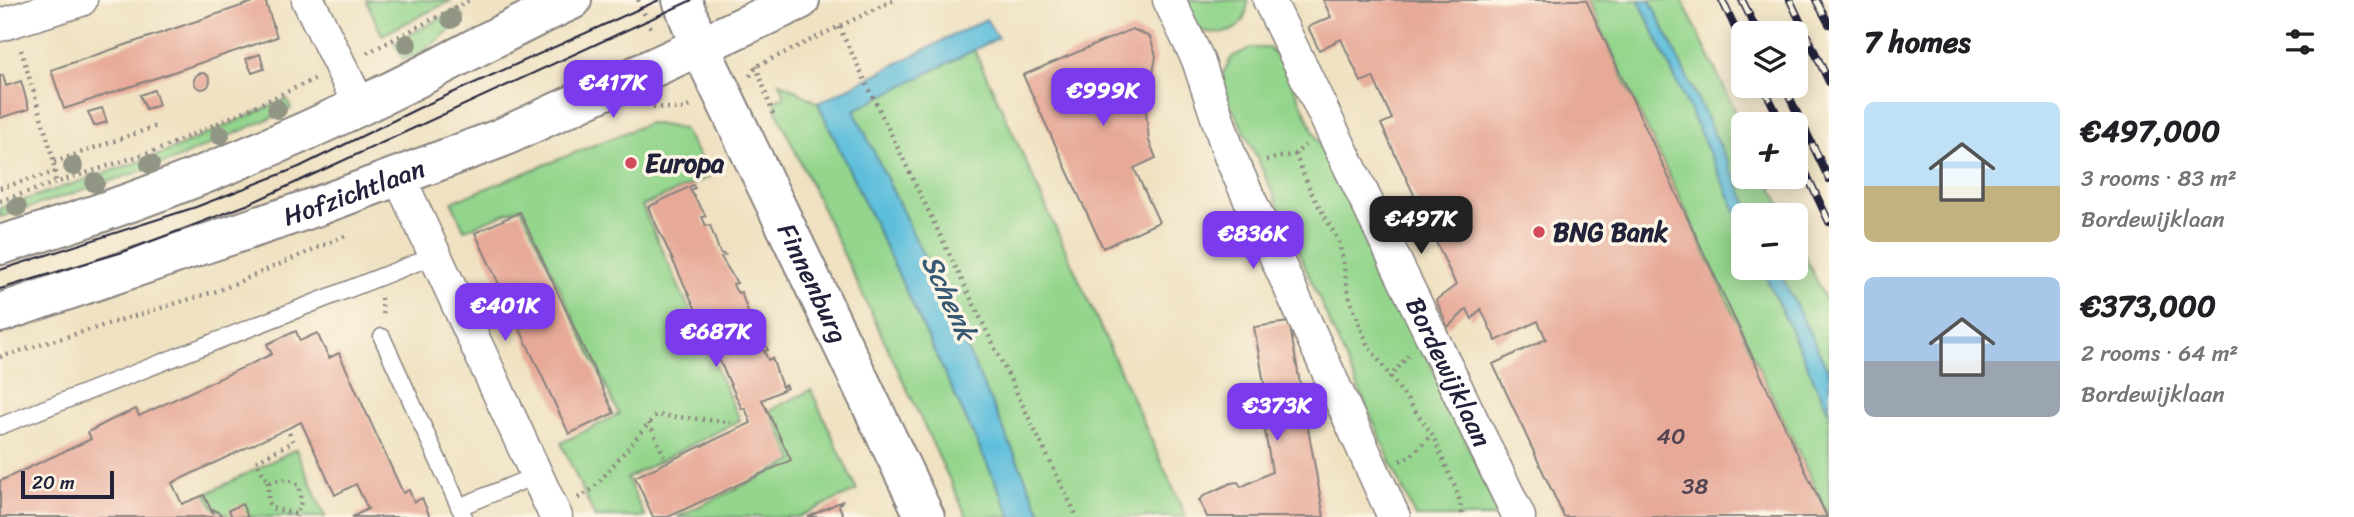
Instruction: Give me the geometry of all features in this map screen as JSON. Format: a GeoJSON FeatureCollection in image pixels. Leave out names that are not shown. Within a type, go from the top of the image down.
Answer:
{"type":"FeatureCollection","features":[{"type":"Feature","properties":{"kind":"main road"},"geometry":{"type":"LineString","coordinates":[[0,246],[190,183],[360,106],[501,32],[572,0]]}},
{"type":"Feature","properties":{"kind":"main road"},"geometry":{"type":"LineString","coordinates":[[682,0],[700,47]]}},
{"type":"Feature","properties":{"kind":"main road","name":"Hofzichtlaan"},"geometry":{"type":"LineString","coordinates":[[0,313],[244,232],[502,138],[800,0]]}},
{"type":"Feature","properties":{"kind":"main road","name":"Finnenburg"},"geometry":{"type":"LineString","coordinates":[[700,47],[925,517]]}},
{"type":"Feature","properties":{"kind":"street"},"geometry":{"type":"LineString","coordinates":[[6,23],[81,0]]}},
{"type":"Feature","properties":{"kind":"street"},"geometry":{"type":"LineString","coordinates":[[308,0],[360,106]]}},
{"type":"Feature","properties":{"kind":"street"},"geometry":{"type":"LineString","coordinates":[[1169,0],[1198,60],[1230,156],[1394,517]]}},
{"type":"Feature","properties":{"kind":"street","name":"Bordewijklaan"},"geometry":{"type":"LineString","coordinates":[[1269,0],[1518,517]]}},
{"type":"Feature","properties":{"kind":"street"},"geometry":{"type":"LineString","coordinates":[[398,175],[555,515]]}},
{"type":"Feature","properties":{"kind":"lane"},"geometry":{"type":"LineString","coordinates":[[0,426],[374,282],[436,255]]}},
{"type":"Feature","properties":{"kind":"lane"},"geometry":{"type":"LineString","coordinates":[[382,337],[462,512],[537,475]]}},
{"type":"Feature","properties":{"kind":"path"},"geometry":{"type":"LineString","coordinates":[[0,201],[56,184],[219,125],[470,0]]}},
{"type":"Feature","properties":{"kind":"path"},"geometry":{"type":"LineString","coordinates":[[6,23],[54,162],[56,184]]}},
{"type":"Feature","properties":{"kind":"path"},"geometry":{"type":"LineString","coordinates":[[839,27],[1077,517]]}},
{"type":"Feature","properties":{"kind":"path"},"geometry":{"type":"LineString","coordinates":[[1230,156],[1272,161],[1295,154],[1311,141],[1325,118]]}},
{"type":"Feature","properties":{"kind":"path"},"geometry":{"type":"LineString","coordinates":[[54,162],[157,126]]}},
{"type":"Feature","properties":{"kind":"path"},"geometry":{"type":"LineString","coordinates":[[1295,154],[1311,192],[1339,242],[1350,299],[1367,344],[1432,434],[1458,494],[1463,517]]}},
{"type":"Feature","properties":{"kind":"path"},"geometry":{"type":"LineString","coordinates":[[0,188],[55,172]]}},
{"type":"Feature","properties":{"kind":"path"},"geometry":{"type":"LineString","coordinates":[[0,356],[220,290],[353,233]]}},
{"type":"Feature","properties":{"kind":"path"},"geometry":{"type":"LineString","coordinates":[[374,282],[383,302],[385,328],[382,337]]}},
{"type":"Feature","properties":{"kind":"path"},"geometry":{"type":"LineString","coordinates":[[555,515],[593,489],[656,415],[731,422]]}},
{"type":"Feature","properties":{"kind":"path"},"geometry":{"type":"LineString","coordinates":[[649,423],[664,456]]}},
{"type":"Feature","properties":{"kind":"path"},"geometry":{"type":"LineString","coordinates":[[268,482],[286,480],[299,485],[301,502],[295,515],[272,508],[268,502],[268,482],[257,461],[293,442],[289,433]]}},
{"type":"Feature","properties":{"kind":"path"},"geometry":{"type":"LineString","coordinates":[[1374,474],[1412,455],[1432,434]]}},
{"type":"Feature","properties":{"kind":"green space"},"geometry":{"type":"Polygon","coordinates":[[[366,0],[452,0],[382,35],[366,0]]]}},
{"type":"Feature","properties":{"kind":"green space"},"geometry":{"type":"Polygon","coordinates":[[[1180,0],[1248,0],[1239,26],[1217,33],[1198,30],[1180,0]]]}},
{"type":"Feature","properties":{"kind":"green space"},"geometry":{"type":"Polygon","coordinates":[[[1587,0],[1639,0],[1732,203],[1731,280],[1768,280],[1829,412],[1829,517],[1587,0]]]}},
{"type":"Feature","properties":{"kind":"green space"},"geometry":{"type":"Polygon","coordinates":[[[1650,0],[1682,0],[1736,112],[1731,112],[1731,169],[1650,0]]]}},
{"type":"Feature","properties":{"kind":"green space"},"geometry":{"type":"Polygon","coordinates":[[[458,9],[464,19],[421,53],[403,59],[394,43],[458,9]]]}},
{"type":"Feature","properties":{"kind":"green space"},"geometry":{"type":"Polygon","coordinates":[[[1250,48],[1269,48],[1284,64],[1330,168],[1371,233],[1500,517],[1415,517],[1256,155],[1225,94],[1222,75],[1232,57],[1250,48]]]}},
{"type":"Feature","properties":{"kind":"green space"},"geometry":{"type":"Polygon","coordinates":[[[974,50],[1186,517],[1043,517],[947,305],[854,110],[974,50]]]}},
{"type":"Feature","properties":{"kind":"green space"},"geometry":{"type":"Polygon","coordinates":[[[780,82],[818,103],[1012,517],[967,517],[776,110],[775,100],[785,96],[780,82]]]}},
{"type":"Feature","properties":{"kind":"green space"},"geometry":{"type":"Polygon","coordinates":[[[287,99],[291,109],[172,161],[0,217],[0,208],[162,154],[287,99]]]}},
{"type":"Feature","properties":{"kind":"green space"},"geometry":{"type":"Polygon","coordinates":[[[649,123],[683,129],[711,176],[642,206],[740,420],[627,478],[645,517],[595,517],[561,443],[619,414],[521,207],[464,230],[452,202],[649,123]]]}},
{"type":"Feature","properties":{"kind":"green space"},"geometry":{"type":"Polygon","coordinates":[[[1741,189],[1773,189],[1779,203],[1747,203],[1741,189]]]}},
{"type":"Feature","properties":{"kind":"green space"},"geometry":{"type":"Polygon","coordinates":[[[1808,262],[1829,307],[1829,373],[1784,280],[1808,280],[1808,262]]]}},
{"type":"Feature","properties":{"kind":"green space"},"geometry":{"type":"Polygon","coordinates":[[[811,390],[857,490],[798,517],[677,517],[794,461],[770,410],[811,390]]]}},
{"type":"Feature","properties":{"kind":"green space"},"geometry":{"type":"Polygon","coordinates":[[[296,449],[325,517],[231,517],[213,507],[206,494],[296,449]]]}},
{"type":"Feature","properties":{"kind":"water"},"geometry":{"type":"Polygon","coordinates":[[[1639,0],[1650,0],[1731,169],[1731,189],[1741,189],[1747,203],[1732,203],[1639,0]]]}},
{"type":"Feature","properties":{"kind":"water"},"geometry":{"type":"Polygon","coordinates":[[[986,19],[998,38],[854,110],[947,305],[1043,517],[1012,517],[818,103],[986,19]]]}},
{"type":"Feature","properties":{"kind":"water"},"geometry":{"type":"Polygon","coordinates":[[[1768,280],[1784,280],[1829,373],[1829,412],[1768,280]]]}},
{"type":"Feature","properties":{"kind":"building"},"geometry":{"type":"Polygon","coordinates":[[[265,0],[277,37],[64,109],[51,70],[265,0]]]}},
{"type":"Feature","properties":{"kind":"building"},"geometry":{"type":"Polygon","coordinates":[[[1323,0],[1586,0],[1827,517],[1564,517],[1493,364],[1546,339],[1538,321],[1496,341],[1481,309],[1472,319],[1467,309],[1448,327],[1436,300],[1456,285],[1381,124],[1392,119],[1373,77],[1361,82],[1341,39],[1319,50],[1308,27],[1331,17],[1323,0]]]}},
{"type":"Feature","properties":{"kind":"building"},"geometry":{"type":"Polygon","coordinates":[[[1132,29],[1150,37],[1156,56],[1146,113],[1149,141],[1156,158],[1134,168],[1159,222],[1103,248],[1023,75],[1132,29]]]}},
{"type":"Feature","properties":{"kind":"building"},"geometry":{"type":"Polygon","coordinates":[[[260,54],[264,69],[252,73],[246,59],[260,54]]]}},
{"type":"Feature","properties":{"kind":"building"},"geometry":{"type":"Polygon","coordinates":[[[199,73],[205,73],[210,81],[208,87],[199,89],[194,84],[194,78],[199,73]]]}},
{"type":"Feature","properties":{"kind":"building"},"geometry":{"type":"Polygon","coordinates":[[[3,75],[6,86],[21,81],[29,109],[0,118],[0,76],[3,75]]]}},
{"type":"Feature","properties":{"kind":"building"},"geometry":{"type":"Polygon","coordinates":[[[154,90],[159,105],[146,109],[140,95],[154,90]]]}},
{"type":"Feature","properties":{"kind":"building"},"geometry":{"type":"Polygon","coordinates":[[[102,108],[107,122],[94,126],[88,112],[102,108]]]}},
{"type":"Feature","properties":{"kind":"building"},"geometry":{"type":"Polygon","coordinates":[[[693,185],[695,188],[690,190],[706,216],[702,217],[706,226],[710,225],[720,253],[725,255],[721,257],[737,283],[733,284],[738,293],[741,292],[751,320],[755,322],[752,323],[759,339],[762,337],[768,350],[764,351],[768,360],[772,358],[782,387],[786,385],[787,388],[762,400],[791,460],[668,517],[653,517],[635,477],[751,423],[648,207],[693,185]]]}},
{"type":"Feature","properties":{"kind":"building"},"geometry":{"type":"Polygon","coordinates":[[[520,212],[614,413],[569,434],[475,233],[520,212]]]}},
{"type":"Feature","properties":{"kind":"building"},"geometry":{"type":"Polygon","coordinates":[[[1289,322],[1324,517],[1207,517],[1199,500],[1205,495],[1231,483],[1238,482],[1241,487],[1272,472],[1259,396],[1266,394],[1254,327],[1289,322]]]}},
{"type":"Feature","properties":{"kind":"building"},"geometry":{"type":"Polygon","coordinates":[[[296,331],[300,341],[317,333],[329,358],[339,353],[403,493],[409,490],[414,502],[422,498],[430,517],[352,517],[368,509],[356,484],[335,495],[301,422],[172,483],[182,504],[204,495],[213,514],[213,509],[225,517],[0,517],[0,481],[91,439],[88,432],[111,420],[136,409],[139,416],[272,354],[267,344],[296,331]]]}},
{"type":"Feature","properties":{"kind":"building"},"geometry":{"type":"Polygon","coordinates":[[[842,501],[839,506],[844,517],[808,517],[842,501]]]}},
{"type":"Feature","properties":{"kind":"building"},"geometry":{"type":"Polygon","coordinates":[[[242,504],[248,517],[232,517],[229,510],[242,504]]]}},
{"type":"Feature","properties":{"kind":"tram line"},"geometry":{"type":"LineString","coordinates":[[0,270],[196,207],[299,167],[419,108],[659,0]]}},
{"type":"Feature","properties":{"kind":"tram line"},"geometry":{"type":"LineString","coordinates":[[0,289],[123,252],[249,204],[692,0]]}},
{"type":"Feature","properties":{"kind":"railway"},"geometry":{"type":"LineString","coordinates":[[1722,0],[1732,21]]}},
{"type":"Feature","properties":{"kind":"railway"},"geometry":{"type":"LineString","coordinates":[[1742,0],[1752,21]]}},
{"type":"Feature","properties":{"kind":"railway"},"geometry":{"type":"LineString","coordinates":[[1790,0],[1829,82]]}},
{"type":"Feature","properties":{"kind":"railway"},"geometry":{"type":"LineString","coordinates":[[1816,0],[1829,24]]}},
{"type":"Feature","properties":{"kind":"railway"},"geometry":{"type":"LineString","coordinates":[[1769,98],[1776,112]]}},
{"type":"Feature","properties":{"kind":"railway"},"geometry":{"type":"LineString","coordinates":[[1790,98],[1829,179]]}},
{"type":"Feature","properties":{"kind":"railway"},"geometry":{"type":"LineString","coordinates":[[1808,177],[1829,222]]}},
{"type":"Feature","properties":{"kind":"place","name":"Europa"},"geometry":{"type":"Point","coordinates":[631,163]}},
{"type":"Feature","properties":{"kind":"place","name":"BNG Bank"},"geometry":{"type":"Point","coordinates":[1539,232]}},
{"type":"Feature","properties":{"kind":"water label","name":"Schenk"},"geometry":{"type":"Point","coordinates":[949,297]}}]}
